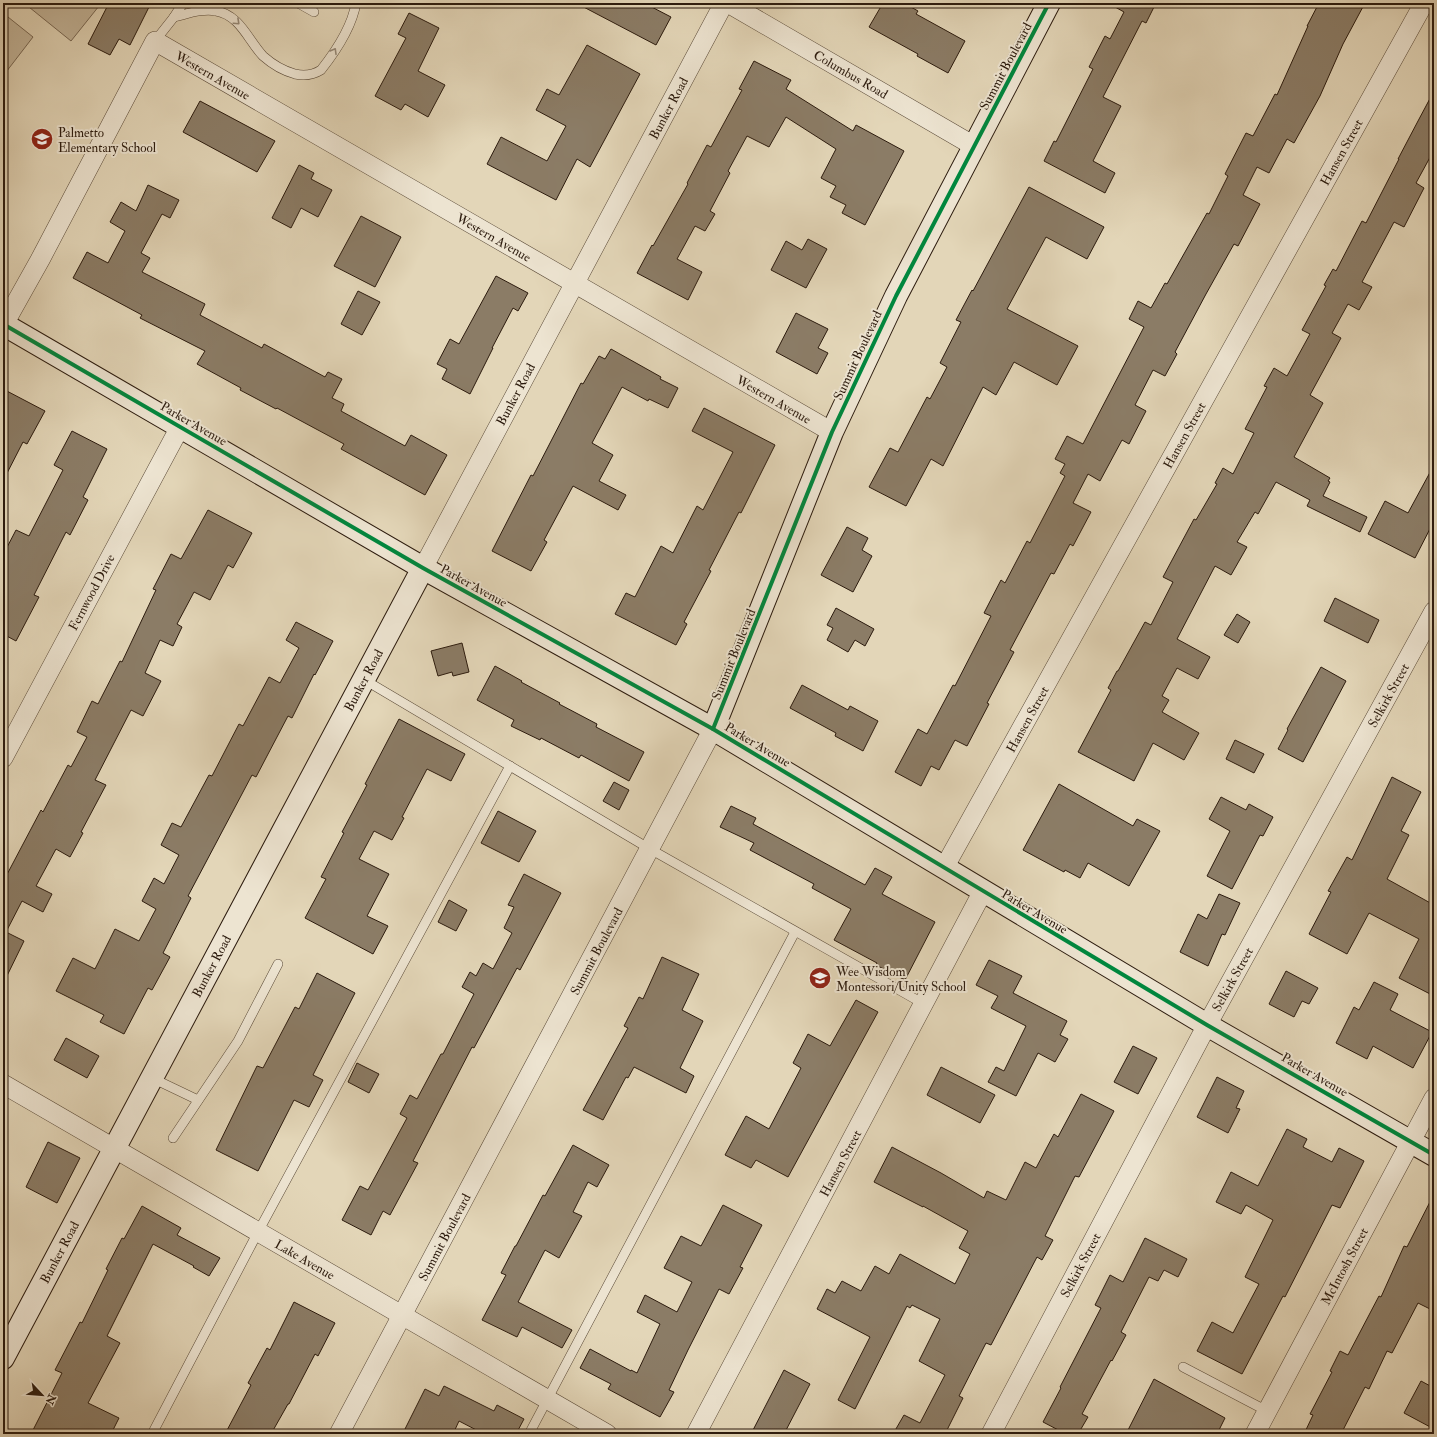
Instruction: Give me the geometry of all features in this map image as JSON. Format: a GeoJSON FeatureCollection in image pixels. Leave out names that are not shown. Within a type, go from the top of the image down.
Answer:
{"type":"FeatureCollection","features":[{"type":"Feature","properties":{"kind":"street","name":"Bunker Road"},"geometry":{"type":"LineString","coordinates":[[3,1358],[422,568],[724,3]]}},
{"type":"Feature","properties":{"kind":"street","name":"Columbus Road"},"geometry":{"type":"LineString","coordinates":[[728,3],[974,146]]}},
{"type":"Feature","properties":{"kind":"street","name":"Summit Boulevard"},"geometry":{"type":"LineString","coordinates":[[339,1434],[713,729],[832,432],[896,296],[1049,3]]}},
{"type":"Feature","properties":{"kind":"street","name":"Hansen Street"},"geometry":{"type":"LineString","coordinates":[[944,868],[1424,3]]}},
{"type":"Feature","properties":{"kind":"street","name":"Western Avenue"},"geometry":{"type":"LineString","coordinates":[[156,41],[832,432]]}},
{"type":"Feature","properties":{"kind":"street"},"geometry":{"type":"LineString","coordinates":[[3,324],[156,41]]}},
{"type":"Feature","properties":{"kind":"street","name":"Parker Avenue"},"geometry":{"type":"LineString","coordinates":[[3,324],[422,568],[713,729],[1207,1025],[1434,1155]]}},
{"type":"Feature","properties":{"kind":"street","name":"Fernwood Drive"},"geometry":{"type":"LineString","coordinates":[[3,758],[180,427]]}},
{"type":"Feature","properties":{"kind":"street","name":"Selkirk Street"},"geometry":{"type":"LineString","coordinates":[[991,1434],[1207,1025],[1434,611]]}},
{"type":"Feature","properties":{"kind":"street","name":"Hansen Street"},"geometry":{"type":"LineString","coordinates":[[696,1434],[984,891]]}},
{"type":"Feature","properties":{"kind":"street","name":"Lake Avenue"},"geometry":{"type":"LineString","coordinates":[[3,1084],[607,1434]]}},
{"type":"Feature","properties":{"kind":"street","name":"McIntosh Street"},"geometry":{"type":"LineString","coordinates":[[1255,1434],[1434,1098]]}},
{"type":"Feature","properties":{"kind":"lane"},"geometry":{"type":"LineString","coordinates":[[156,41],[183,3]]}},
{"type":"Feature","properties":{"kind":"lane"},"geometry":{"type":"LineString","coordinates":[[298,3],[314,12]]}},
{"type":"Feature","properties":{"kind":"lane"},"geometry":{"type":"LineString","coordinates":[[174,17],[216,10],[224,13],[235,20],[264,57],[275,65],[295,74],[314,74],[321,70],[341,40],[351,20],[356,3]]}},
{"type":"Feature","properties":{"kind":"lane"},"geometry":{"type":"LineString","coordinates":[[363,680],[650,849],[924,1004]]}},
{"type":"Feature","properties":{"kind":"lane"},"geometry":{"type":"LineString","coordinates":[[152,1434],[258,1232],[510,766]]}},
{"type":"Feature","properties":{"kind":"lane"},"geometry":{"type":"LineString","coordinates":[[529,1434],[796,932]]}},
{"type":"Feature","properties":{"kind":"lane"},"geometry":{"type":"LineString","coordinates":[[173,1138],[238,1041],[278,964]]}},
{"type":"Feature","properties":{"kind":"lane"},"geometry":{"type":"LineString","coordinates":[[152,1078],[198,1100]]}},
{"type":"Feature","properties":{"kind":"lane"},"geometry":{"type":"LineString","coordinates":[[1183,1367],[1267,1411]]}},
{"type":"Feature","properties":{"kind":"shaded area"},"geometry":{"type":"Polygon","coordinates":[[[24,3],[96,3],[99,6],[71,41],[24,3]]]}},
{"type":"Feature","properties":{"kind":"shaded area"},"geometry":{"type":"Polygon","coordinates":[[[3,13],[33,37],[3,76],[3,13]]]}},
{"type":"Feature","properties":{"kind":"building"},"geometry":{"type":"Polygon","coordinates":[[[109,3],[151,3],[130,45],[119,39],[110,55],[88,44],[109,3]]]}},
{"type":"Feature","properties":{"kind":"building"},"geometry":{"type":"Polygon","coordinates":[[[576,3],[644,3],[671,17],[656,45],[576,3]]]}},
{"type":"Feature","properties":{"kind":"building"},"geometry":{"type":"Polygon","coordinates":[[[883,3],[904,3],[918,11],[916,14],[965,41],[948,73],[917,56],[918,54],[869,27],[883,3]]]}},
{"type":"Feature","properties":{"kind":"building"},"geometry":{"type":"Polygon","coordinates":[[[1108,3],[1156,3],[1146,23],[1142,21],[1103,97],[1121,106],[1093,161],[1115,173],[1105,193],[1044,161],[1054,141],[1056,142],[1093,69],[1089,67],[1105,36],[1110,39],[1124,12],[1108,3]]]}},
{"type":"Feature","properties":{"kind":"building"},"geometry":{"type":"Polygon","coordinates":[[[1319,3],[1365,3],[1343,44],[1320,96],[1294,143],[1287,139],[1269,173],[1257,167],[1243,195],[1260,204],[1238,246],[1234,244],[1206,294],[1175,352],[1177,354],[1165,376],[1153,370],[1135,405],[1146,411],[1129,444],[1122,440],[1100,481],[1088,474],[1073,503],[1091,512],[1073,546],[1070,544],[1054,574],[1051,573],[1010,650],[1014,652],[987,703],[989,704],[967,746],[955,740],[939,770],[931,766],[921,786],[895,772],[918,729],[927,734],[953,685],[955,686],[991,616],[984,613],[1001,580],[1005,583],[1027,541],[1030,543],[1065,476],[1060,473],[1065,464],[1055,459],[1067,436],[1083,444],[1144,327],[1129,319],[1138,301],[1151,308],[1165,283],[1167,284],[1207,213],[1209,214],[1228,176],[1225,174],[1246,133],[1253,136],[1275,94],[1277,95],[1307,26],[1319,3]]]}},
{"type":"Feature","properties":{"kind":"building"},"geometry":{"type":"Polygon","coordinates":[[[409,13],[439,28],[418,71],[445,85],[428,117],[405,104],[401,110],[375,96],[406,38],[398,34],[409,13]]]}},
{"type":"Feature","properties":{"kind":"building"},"geometry":{"type":"Polygon","coordinates":[[[587,45],[640,74],[590,167],[577,159],[556,200],[487,164],[501,137],[547,161],[566,126],[536,110],[547,89],[559,95],[587,45]]]}},
{"type":"Feature","properties":{"kind":"building"},"geometry":{"type":"Polygon","coordinates":[[[754,61],[791,80],[786,89],[853,131],[856,125],[904,151],[865,225],[842,213],[846,205],[830,197],[836,186],[821,178],[836,149],[786,117],[769,147],[747,136],[728,171],[730,173],[710,211],[715,214],[705,231],[695,226],[677,259],[702,272],[688,300],[637,273],[688,184],[687,183],[707,145],[711,147],[742,90],[739,89],[754,61]]]}},
{"type":"Feature","properties":{"kind":"building"},"geometry":{"type":"Polygon","coordinates":[[[1434,91],[1434,150],[1416,183],[1424,188],[1404,227],[1394,222],[1362,282],[1372,287],[1359,310],[1348,304],[1332,333],[1341,338],[1310,395],[1323,403],[1294,457],[1330,478],[1328,481],[1330,482],[1323,496],[1367,517],[1360,532],[1307,506],[1310,500],[1276,482],[1258,514],[1255,512],[1237,542],[1247,547],[1231,575],[1215,566],[1177,639],[1210,657],[1198,679],[1177,668],[1162,696],[1169,700],[1162,712],[1199,733],[1184,760],[1153,743],[1134,781],[1078,752],[1111,690],[1108,688],[1117,671],[1145,622],[1151,625],[1173,582],[1163,577],[1194,519],[1196,520],[1217,484],[1215,483],[1223,468],[1233,474],[1254,433],[1245,429],[1267,387],[1264,386],[1274,368],[1287,376],[1310,334],[1302,330],[1326,286],[1324,285],[1333,269],[1336,271],[1362,221],[1366,223],[1434,91]]]}},
{"type":"Feature","properties":{"kind":"building"},"geometry":{"type":"Polygon","coordinates":[[[200,101],[275,141],[257,172],[183,132],[200,101]]]}},
{"type":"Feature","properties":{"kind":"building"},"geometry":{"type":"Polygon","coordinates":[[[299,165],[314,173],[311,179],[332,190],[318,217],[301,208],[291,228],[272,218],[299,165]]]}},
{"type":"Feature","properties":{"kind":"building"},"geometry":{"type":"Polygon","coordinates":[[[148,185],[179,200],[170,218],[162,214],[141,253],[150,258],[142,272],[205,304],[200,315],[262,348],[264,344],[325,377],[328,372],[342,379],[332,398],[344,404],[341,411],[405,446],[411,435],[447,455],[425,495],[341,449],[344,444],[240,390],[241,388],[197,364],[205,351],[140,318],[142,315],[73,278],[87,252],[108,263],[125,231],[110,222],[121,202],[136,211],[148,185]]]}},
{"type":"Feature","properties":{"kind":"building"},"geometry":{"type":"Polygon","coordinates":[[[1029,187],[1104,227],[1087,259],[1046,237],[1007,309],[1078,346],[1057,385],[1014,362],[996,395],[983,387],[943,466],[931,459],[906,506],[869,487],[890,448],[898,452],[927,397],[930,399],[947,367],[940,363],[961,322],[956,320],[1029,187]]]}},
{"type":"Feature","properties":{"kind":"building"},"geometry":{"type":"Polygon","coordinates":[[[361,216],[401,237],[375,287],[334,266],[361,216]]]}},
{"type":"Feature","properties":{"kind":"building"},"geometry":{"type":"Polygon","coordinates":[[[808,239],[827,249],[806,288],[771,270],[786,241],[802,250],[808,239]]]}},
{"type":"Feature","properties":{"kind":"building"},"geometry":{"type":"Polygon","coordinates":[[[496,276],[528,293],[518,311],[513,308],[470,394],[442,379],[447,369],[437,364],[450,339],[459,344],[496,276]]]}},
{"type":"Feature","properties":{"kind":"building"},"geometry":{"type":"Polygon","coordinates":[[[358,291],[380,302],[362,335],[341,324],[358,291]]]}},
{"type":"Feature","properties":{"kind":"building"},"geometry":{"type":"Polygon","coordinates":[[[796,313],[828,329],[818,348],[828,353],[817,374],[776,352],[796,313]]]}},
{"type":"Feature","properties":{"kind":"building"},"geometry":{"type":"Polygon","coordinates":[[[611,349],[661,377],[660,379],[678,388],[668,408],[649,399],[648,401],[622,387],[592,443],[613,455],[599,481],[626,495],[618,510],[573,486],[544,540],[547,542],[531,571],[492,551],[581,383],[583,384],[599,356],[605,359],[611,349]]]}},
{"type":"Feature","properties":{"kind":"building"},"geometry":{"type":"Polygon","coordinates":[[[3,389],[45,411],[27,444],[23,442],[3,481],[3,389]]]}},
{"type":"Feature","properties":{"kind":"building"},"geometry":{"type":"Polygon","coordinates":[[[704,408],[775,445],[741,513],[739,512],[709,570],[711,571],[684,622],[687,624],[676,645],[615,614],[626,593],[635,597],[661,546],[673,553],[697,506],[703,510],[733,452],[692,431],[704,408]]]}},
{"type":"Feature","properties":{"kind":"building"},"geometry":{"type":"Polygon","coordinates":[[[72,431],[107,449],[83,497],[88,500],[70,535],[66,532],[34,595],[39,597],[16,641],[3,634],[3,555],[16,530],[29,536],[63,470],[54,465],[72,431]]]}},
{"type":"Feature","properties":{"kind":"building"},"geometry":{"type":"Polygon","coordinates":[[[1434,465],[1434,521],[1415,558],[1368,534],[1385,501],[1408,513],[1434,465]]]}},
{"type":"Feature","properties":{"kind":"building"},"geometry":{"type":"Polygon","coordinates":[[[208,510],[252,533],[233,568],[228,565],[210,600],[194,592],[177,624],[182,627],[173,646],[160,640],[145,673],[161,681],[143,716],[131,710],[95,780],[106,785],[81,832],[83,833],[70,857],[56,849],[36,886],[52,894],[43,912],[22,901],[6,932],[24,941],[3,984],[3,882],[41,810],[43,812],[68,765],[71,767],[87,737],[77,732],[92,701],[98,704],[120,661],[122,662],[156,590],[153,589],[171,554],[181,559],[208,510]]]}},
{"type":"Feature","properties":{"kind":"building"},"geometry":{"type":"Polygon","coordinates":[[[847,527],[868,538],[862,550],[872,556],[853,592],[821,575],[847,527]]]}},
{"type":"Feature","properties":{"kind":"building"},"geometry":{"type":"Polygon","coordinates":[[[1335,598],[1379,620],[1368,643],[1324,621],[1335,598]]]}},
{"type":"Feature","properties":{"kind":"building"},"geometry":{"type":"Polygon","coordinates":[[[836,608],[874,629],[865,646],[855,640],[848,652],[827,640],[833,628],[827,625],[836,608]]]}},
{"type":"Feature","properties":{"kind":"building"},"geometry":{"type":"Polygon","coordinates":[[[1237,614],[1250,622],[1238,643],[1224,635],[1237,614]]]}},
{"type":"Feature","properties":{"kind":"building"},"geometry":{"type":"Polygon","coordinates":[[[296,622],[333,641],[315,675],[314,674],[292,718],[288,716],[256,777],[252,775],[188,896],[191,898],[163,953],[170,957],[152,990],[148,988],[124,1034],[100,1022],[104,1015],[56,991],[73,958],[95,969],[115,929],[139,941],[156,909],[142,901],[154,878],[164,884],[179,855],[161,845],[172,823],[181,827],[209,775],[212,776],[239,724],[243,726],[269,677],[280,683],[299,648],[286,640],[296,622]]]}},
{"type":"Feature","properties":{"kind":"building"},"geometry":{"type":"Polygon","coordinates":[[[462,643],[469,672],[453,676],[452,672],[438,676],[431,651],[462,643]]]}},
{"type":"Feature","properties":{"kind":"building"},"geometry":{"type":"Polygon","coordinates":[[[495,666],[560,703],[559,704],[597,724],[596,727],[644,752],[629,781],[581,755],[579,758],[541,738],[540,740],[511,726],[514,720],[477,700],[495,666]]]}},
{"type":"Feature","properties":{"kind":"building"},"geometry":{"type":"Polygon","coordinates":[[[1321,667],[1346,681],[1303,762],[1278,749],[1288,730],[1287,729],[1321,667]]]}},
{"type":"Feature","properties":{"kind":"building"},"geometry":{"type":"Polygon","coordinates":[[[802,685],[848,710],[850,706],[878,721],[863,751],[835,736],[836,733],[790,708],[802,685]]]}},
{"type":"Feature","properties":{"kind":"building"},"geometry":{"type":"Polygon","coordinates":[[[399,719],[465,754],[451,781],[427,769],[402,817],[404,818],[392,840],[374,831],[359,859],[389,874],[367,916],[388,926],[373,954],[305,918],[326,879],[321,877],[344,833],[342,832],[399,719]]]}},
{"type":"Feature","properties":{"kind":"building"},"geometry":{"type":"Polygon","coordinates":[[[1235,740],[1264,754],[1254,773],[1226,759],[1235,740]]]}},
{"type":"Feature","properties":{"kind":"building"},"geometry":{"type":"Polygon","coordinates":[[[1392,777],[1421,792],[1401,831],[1409,835],[1387,879],[1434,905],[1434,996],[1399,978],[1419,939],[1369,913],[1347,954],[1309,934],[1331,892],[1328,891],[1347,857],[1352,860],[1392,777]]]}},
{"type":"Feature","properties":{"kind":"building"},"geometry":{"type":"Polygon","coordinates":[[[614,782],[629,790],[619,810],[603,801],[614,782]]]}},
{"type":"Feature","properties":{"kind":"building"},"geometry":{"type":"Polygon","coordinates":[[[1059,784],[1133,826],[1137,819],[1160,831],[1129,886],[1088,863],[1080,878],[1065,870],[1064,872],[1023,850],[1059,784]]]}},
{"type":"Feature","properties":{"kind":"building"},"geometry":{"type":"Polygon","coordinates":[[[1221,797],[1246,810],[1249,804],[1273,817],[1263,836],[1260,835],[1232,889],[1207,876],[1230,831],[1209,819],[1221,797]]]}},
{"type":"Feature","properties":{"kind":"building"},"geometry":{"type":"Polygon","coordinates":[[[731,806],[756,818],[753,824],[865,885],[875,868],[892,877],[882,894],[935,922],[905,980],[834,940],[851,909],[812,888],[814,884],[750,850],[754,843],[720,827],[731,806]]]}},
{"type":"Feature","properties":{"kind":"building"},"geometry":{"type":"Polygon","coordinates":[[[498,811],[536,831],[519,862],[481,843],[498,811]]]}},
{"type":"Feature","properties":{"kind":"building"},"geometry":{"type":"Polygon","coordinates":[[[524,874],[561,893],[520,970],[517,968],[474,1048],[472,1047],[413,1161],[418,1163],[390,1215],[383,1211],[371,1235],[342,1220],[360,1186],[368,1190],[407,1118],[400,1114],[410,1095],[417,1099],[441,1054],[443,1054],[474,994],[462,987],[470,972],[476,976],[483,963],[493,969],[512,933],[504,928],[514,907],[508,905],[524,874]]]}},
{"type":"Feature","properties":{"kind":"building"},"geometry":{"type":"Polygon","coordinates":[[[1219,894],[1240,903],[1225,935],[1222,934],[1208,966],[1180,952],[1198,914],[1207,919],[1219,894]]]}},
{"type":"Feature","properties":{"kind":"building"},"geometry":{"type":"Polygon","coordinates":[[[449,900],[467,910],[456,931],[438,922],[449,900]]]}},
{"type":"Feature","properties":{"kind":"building"},"geometry":{"type":"Polygon","coordinates":[[[662,957],[699,974],[682,1010],[703,1021],[680,1068],[694,1076],[686,1093],[634,1067],[628,1078],[626,1077],[603,1120],[583,1110],[628,1028],[624,1026],[639,997],[643,999],[662,957]]]}},
{"type":"Feature","properties":{"kind":"building"},"geometry":{"type":"Polygon","coordinates":[[[989,960],[1022,976],[1013,993],[1067,1021],[1060,1035],[1068,1039],[1055,1062],[1038,1053],[1016,1096],[988,1082],[996,1067],[1004,1071],[1026,1026],[991,1008],[998,996],[976,985],[989,960]]]}},
{"type":"Feature","properties":{"kind":"building"},"geometry":{"type":"Polygon","coordinates":[[[1286,971],[1318,988],[1309,1004],[1302,1001],[1294,1017],[1269,1004],[1286,971]]]}},
{"type":"Feature","properties":{"kind":"building"},"geometry":{"type":"Polygon","coordinates":[[[317,973],[355,993],[313,1075],[323,1080],[309,1107],[294,1100],[258,1171],[216,1150],[257,1066],[263,1068],[295,1007],[299,1009],[317,973]]]}},
{"type":"Feature","properties":{"kind":"building"},"geometry":{"type":"Polygon","coordinates":[[[1374,982],[1398,994],[1390,1010],[1432,1032],[1413,1068],[1373,1046],[1367,1059],[1336,1043],[1354,1007],[1359,1010],[1374,982]]]}},
{"type":"Feature","properties":{"kind":"building"},"geometry":{"type":"Polygon","coordinates":[[[856,1000],[878,1012],[788,1177],[756,1160],[751,1168],[725,1155],[746,1116],[769,1129],[801,1068],[793,1063],[808,1034],[830,1046],[856,1000]]]}},
{"type":"Feature","properties":{"kind":"building"},"geometry":{"type":"Polygon","coordinates":[[[66,1038],[99,1056],[87,1078],[54,1060],[66,1038]]]}},
{"type":"Feature","properties":{"kind":"building"},"geometry":{"type":"Polygon","coordinates":[[[1133,1046],[1157,1058],[1138,1094],[1114,1082],[1133,1046]]]}},
{"type":"Feature","properties":{"kind":"building"},"geometry":{"type":"Polygon","coordinates":[[[357,1063],[379,1074],[369,1093],[348,1082],[357,1063]]]}},
{"type":"Feature","properties":{"kind":"building"},"geometry":{"type":"Polygon","coordinates":[[[941,1067],[995,1095],[980,1123],[927,1095],[941,1067]]]}},
{"type":"Feature","properties":{"kind":"building"},"geometry":{"type":"Polygon","coordinates":[[[1217,1077],[1244,1091],[1236,1108],[1240,1109],[1228,1133],[1197,1117],[1217,1077]]]}},
{"type":"Feature","properties":{"kind":"building"},"geometry":{"type":"Polygon","coordinates":[[[1081,1094],[1114,1111],[1079,1177],[1075,1176],[1045,1236],[1053,1240],[1042,1260],[1037,1257],[991,1345],[986,1343],[959,1396],[963,1398],[945,1434],[893,1434],[904,1415],[920,1423],[945,1375],[919,1361],[940,1319],[912,1305],[910,1308],[907,1306],[855,1409],[838,1400],[870,1337],[817,1309],[827,1289],[835,1293],[842,1281],[861,1291],[875,1266],[889,1274],[900,1254],[955,1284],[970,1254],[959,1248],[968,1231],[923,1206],[874,1182],[892,1147],[984,1198],[987,1191],[1006,1200],[1025,1162],[1036,1168],[1054,1134],[1058,1137],[1081,1094]]]}},
{"type":"Feature","properties":{"kind":"building"},"geometry":{"type":"Polygon","coordinates":[[[1287,1129],[1307,1139],[1303,1147],[1332,1162],[1339,1148],[1364,1161],[1340,1208],[1332,1205],[1285,1297],[1283,1296],[1242,1374],[1197,1351],[1212,1322],[1233,1333],[1259,1284],[1245,1277],[1273,1220],[1246,1205],[1241,1214],[1216,1202],[1231,1172],[1258,1186],[1287,1129]]]}},
{"type":"Feature","properties":{"kind":"building"},"geometry":{"type":"Polygon","coordinates":[[[48,1142],[80,1158],[57,1203],[26,1187],[48,1142]]]}},
{"type":"Feature","properties":{"kind":"building"},"geometry":{"type":"Polygon","coordinates":[[[573,1145],[609,1165],[597,1187],[588,1182],[573,1212],[582,1216],[559,1258],[545,1250],[518,1302],[572,1330],[562,1348],[522,1327],[517,1337],[482,1320],[506,1275],[501,1273],[515,1246],[573,1145]]]}},
{"type":"Feature","properties":{"kind":"building"},"geometry":{"type":"Polygon","coordinates":[[[1434,1194],[1434,1311],[1418,1303],[1392,1353],[1387,1351],[1369,1389],[1365,1387],[1341,1434],[1304,1434],[1313,1415],[1310,1414],[1332,1372],[1330,1371],[1340,1351],[1348,1355],[1379,1296],[1381,1297],[1404,1246],[1407,1247],[1434,1194]]]}},
{"type":"Feature","properties":{"kind":"building"},"geometry":{"type":"Polygon","coordinates":[[[723,1205],[762,1225],[740,1267],[743,1268],[729,1294],[719,1289],[669,1390],[674,1392],[660,1417],[608,1389],[611,1384],[580,1368],[590,1349],[637,1373],[660,1324],[637,1312],[645,1295],[677,1312],[692,1282],[664,1268],[681,1236],[701,1246],[723,1205]]]}},
{"type":"Feature","properties":{"kind":"building"},"geometry":{"type":"Polygon","coordinates":[[[142,1206],[181,1228],[177,1235],[220,1258],[209,1276],[193,1267],[194,1266],[153,1244],[107,1336],[120,1343],[88,1403],[119,1418],[111,1434],[31,1434],[62,1373],[55,1370],[80,1322],[82,1323],[108,1270],[106,1269],[122,1238],[124,1239],[142,1206]]]}},
{"type":"Feature","properties":{"kind":"building"},"geometry":{"type":"Polygon","coordinates":[[[1145,1238],[1187,1259],[1178,1277],[1164,1270],[1158,1281],[1149,1277],[1121,1332],[1126,1335],[1082,1414],[1088,1417],[1078,1434],[1066,1434],[1043,1422],[1101,1308],[1095,1305],[1110,1275],[1123,1282],[1145,1238]]]}},
{"type":"Feature","properties":{"kind":"building"},"geometry":{"type":"Polygon","coordinates":[[[294,1302],[335,1323],[318,1356],[315,1354],[289,1404],[271,1434],[225,1434],[251,1385],[248,1383],[267,1348],[270,1350],[294,1302]]]}},
{"type":"Feature","properties":{"kind":"building"},"geometry":{"type":"Polygon","coordinates":[[[784,1370],[810,1384],[784,1434],[751,1434],[784,1370]]]}},
{"type":"Feature","properties":{"kind":"building"},"geometry":{"type":"Polygon","coordinates":[[[1154,1379],[1225,1418],[1217,1434],[1126,1434],[1154,1379]]]}},
{"type":"Feature","properties":{"kind":"building"},"geometry":{"type":"Polygon","coordinates":[[[1421,1381],[1434,1388],[1434,1429],[1404,1413],[1421,1381]]]}},
{"type":"Feature","properties":{"kind":"building"},"geometry":{"type":"Polygon","coordinates":[[[444,1386],[494,1411],[497,1405],[524,1419],[516,1434],[484,1434],[459,1421],[453,1434],[416,1434],[405,1429],[425,1389],[439,1396],[444,1386]]]}},
{"type":"Feature","properties":{"kind":"cycle path"},"geometry":{"type":"LineString","coordinates":[[713,729],[832,432],[896,296],[1049,3]]}},
{"type":"Feature","properties":{"kind":"cycle path"},"geometry":{"type":"LineString","coordinates":[[3,324],[423,568],[713,729],[1207,1025],[1434,1155]]}},
{"type":"Feature","properties":{"kind":"place","name":"Palmetto Elementary School"},"geometry":{"type":"Point","coordinates":[42,139]}},
{"type":"Feature","properties":{"kind":"place","name":"Wee Wisdom Montessori/Unity School"},"geometry":{"type":"Point","coordinates":[820,978]}}]}
